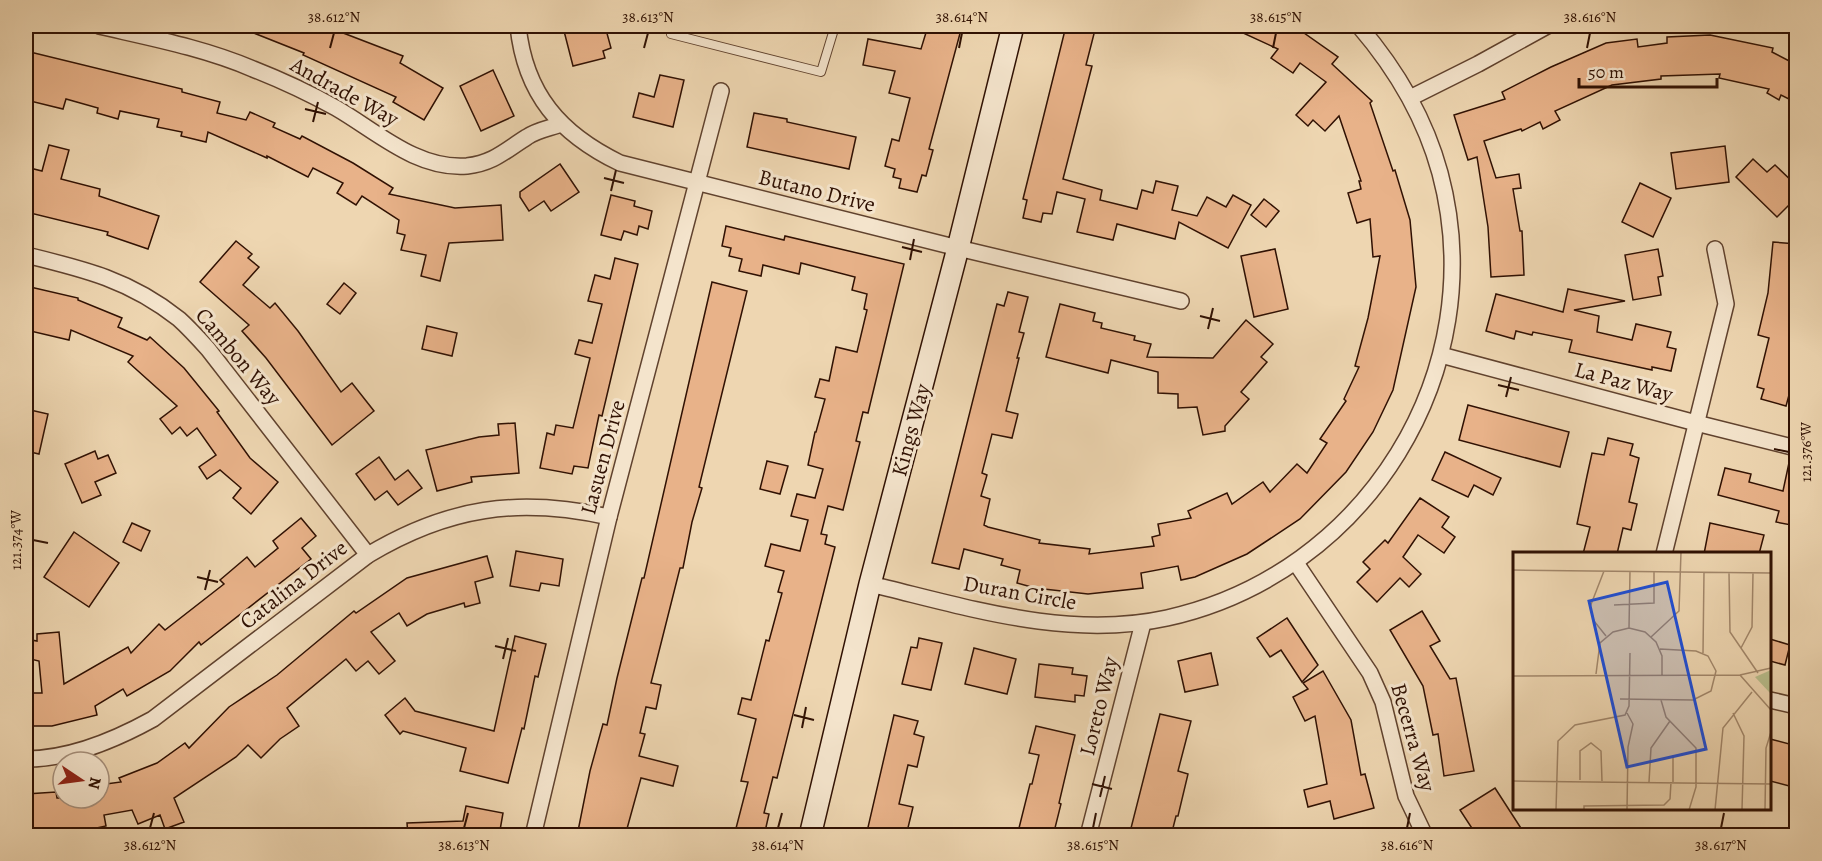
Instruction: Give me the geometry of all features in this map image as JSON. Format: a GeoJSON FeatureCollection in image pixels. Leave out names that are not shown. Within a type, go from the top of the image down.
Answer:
{"type":"FeatureCollection","features":[{"type":"Feature","properties":{"kind":"street","name":"Andrade Way"},"geometry":{"type":"LineString","coordinates":[[99,26],[207,52],[251,68],[334,107],[404,150],[428,161],[454,166],[480,164],[506,153],[529,135],[561,124]]}},
{"type":"Feature","properties":{"kind":"street","name":"Butano Drive"},"geometry":{"type":"LineString","coordinates":[[518,26],[527,70],[539,95],[561,124],[594,150],[620,164],[1180,301]]}},
{"type":"Feature","properties":{"kind":"street","name":"Kings Way"},"geometry":{"type":"LineString","coordinates":[[810,836],[870,584],[958,248],[1013,26]]}},
{"type":"Feature","properties":{"kind":"street","name":"Duran Circle"},"geometry":{"type":"LineString","coordinates":[[870,584],[1023,620],[1073,626],[1143,623],[1190,612],[1226,600],[1260,584],[1296,562],[1328,538],[1355,512],[1379,483],[1412,430],[1428,395],[1441,355],[1451,285],[1448,210],[1440,173],[1428,137],[1410,98],[1380,50],[1359,26]]}},
{"type":"Feature","properties":{"kind":"street"},"geometry":{"type":"LineString","coordinates":[[1410,98],[1547,26]]}},
{"type":"Feature","properties":{"kind":"street","name":"Lasuen Drive"},"geometry":{"type":"LineString","coordinates":[[533,836],[609,516],[721,91]]}},
{"type":"Feature","properties":{"kind":"street"},"geometry":{"type":"LineString","coordinates":[[1664,552],[1726,304],[1715,249]]}},
{"type":"Feature","properties":{"kind":"street","name":"Cambon Way"},"geometry":{"type":"LineString","coordinates":[[26,255],[89,270],[114,279],[159,305],[180,321],[208,349],[368,555]]}},
{"type":"Feature","properties":{"kind":"street","name":"La Paz Way"},"geometry":{"type":"LineString","coordinates":[[1441,355],[1797,448]]}},
{"type":"Feature","properties":{"kind":"street","name":"Catalina Drive"},"geometry":{"type":"LineString","coordinates":[[26,759],[59,755],[101,744],[153,719],[368,555],[421,527],[480,510],[511,507],[558,507],[609,516]]}},
{"type":"Feature","properties":{"kind":"street","name":"Becerra Way"},"geometry":{"type":"LineString","coordinates":[[1296,562],[1370,673],[1386,711],[1406,796],[1425,836]]}},
{"type":"Feature","properties":{"kind":"street","name":"Loreto Way"},"geometry":{"type":"LineString","coordinates":[[1088,836],[1143,623]]}},
{"type":"Feature","properties":{"kind":"street"},"geometry":{"type":"LineString","coordinates":[[1771,700],[1797,706]]}},
{"type":"Feature","properties":{"kind":"lane"},"geometry":{"type":"LineString","coordinates":[[671,34],[821,72],[835,26]]}},
{"type":"Feature","properties":{"kind":"building"},"geometry":{"type":"Polygon","coordinates":[[[236,26],[340,26],[338,31],[403,56],[400,63],[443,88],[424,120],[393,102],[396,97],[303,55],[304,53],[236,26]]]}},
{"type":"Feature","properties":{"kind":"building"},"geometry":{"type":"Polygon","coordinates":[[[584,26],[605,26],[611,48],[603,51],[605,58],[573,66],[564,31],[584,26]]]}},
{"type":"Feature","properties":{"kind":"building"},"geometry":{"type":"Polygon","coordinates":[[[928,26],[962,26],[929,149],[933,150],[926,176],[922,175],[917,192],[899,188],[901,179],[893,177],[895,169],[885,166],[892,139],[899,141],[910,98],[889,93],[895,71],[863,65],[868,39],[921,49],[928,26]]]}},
{"type":"Feature","properties":{"kind":"building"},"geometry":{"type":"Polygon","coordinates":[[[1066,26],[1096,26],[1086,65],[1092,66],[1063,179],[1102,190],[1100,200],[1137,209],[1142,190],[1153,193],[1156,181],[1178,186],[1172,210],[1197,216],[1207,197],[1226,207],[1233,195],[1251,205],[1228,248],[1179,222],[1175,239],[1117,224],[1113,240],[1077,232],[1085,199],[1057,192],[1052,214],[1043,213],[1041,222],[1023,218],[1027,200],[1023,199],[1066,26]]]}},
{"type":"Feature","properties":{"kind":"building"},"geometry":{"type":"Polygon","coordinates":[[[1228,26],[1294,26],[1338,57],[1332,64],[1372,101],[1370,103],[1393,171],[1395,170],[1410,220],[1416,287],[1393,390],[1373,432],[1346,472],[1300,519],[1247,554],[1195,577],[1181,580],[1178,566],[1141,573],[1143,588],[1088,594],[1035,588],[1017,583],[1020,570],[1001,565],[1003,559],[964,549],[959,569],[932,563],[997,304],[1004,306],[1008,292],[1028,297],[1019,332],[1024,333],[1006,411],[1018,414],[1012,438],[992,434],[982,473],[987,475],[981,496],[990,499],[984,525],[988,527],[1040,540],[1039,543],[1090,549],[1089,554],[1154,546],[1152,537],[1160,535],[1158,524],[1191,518],[1188,511],[1227,493],[1232,504],[1263,482],[1270,492],[1297,464],[1307,473],[1327,443],[1320,439],[1346,401],[1344,399],[1359,367],[1355,366],[1368,318],[1380,256],[1373,257],[1370,219],[1357,223],[1348,193],[1361,189],[1359,181],[1361,181],[1339,116],[1325,131],[1313,120],[1308,126],[1296,115],[1326,82],[1300,63],[1293,73],[1271,58],[1278,49],[1228,26]]]}},
{"type":"Feature","properties":{"kind":"building"},"geometry":{"type":"Polygon","coordinates":[[[1710,35],[1773,48],[1772,52],[1797,65],[1797,103],[1781,95],[1779,100],[1767,93],[1769,89],[1719,78],[1720,74],[1661,76],[1661,79],[1612,85],[1555,111],[1560,120],[1543,129],[1540,122],[1522,131],[1521,129],[1484,141],[1496,178],[1519,174],[1521,188],[1513,189],[1520,231],[1522,231],[1524,275],[1491,277],[1488,227],[1477,157],[1468,160],[1454,115],[1505,99],[1502,92],[1606,43],[1637,39],[1638,47],[1667,43],[1667,37],[1710,35]]]}},
{"type":"Feature","properties":{"kind":"building"},"geometry":{"type":"Polygon","coordinates":[[[26,51],[182,89],[182,92],[220,102],[217,113],[246,120],[250,112],[275,123],[273,127],[300,139],[302,136],[353,163],[393,188],[389,194],[455,208],[501,205],[503,240],[449,243],[440,281],[421,276],[426,255],[401,250],[405,235],[397,233],[399,220],[362,196],[356,205],[337,193],[343,183],[313,168],[308,177],[267,156],[267,158],[208,132],[206,142],[181,136],[182,132],[157,127],[159,119],[120,111],[118,119],[97,113],[98,108],[66,99],[63,109],[26,100],[26,51]]]}},
{"type":"Feature","properties":{"kind":"building"},"geometry":{"type":"Polygon","coordinates":[[[493,70],[514,116],[481,131],[460,86],[493,70]]]}},
{"type":"Feature","properties":{"kind":"building"},"geometry":{"type":"Polygon","coordinates":[[[660,75],[684,80],[673,127],[633,117],[639,93],[654,97],[660,75]]]}},
{"type":"Feature","properties":{"kind":"building"},"geometry":{"type":"Polygon","coordinates":[[[754,113],[856,137],[849,169],[747,147],[754,113]]]}},
{"type":"Feature","properties":{"kind":"building"},"geometry":{"type":"Polygon","coordinates":[[[49,145],[69,150],[61,179],[100,189],[99,196],[159,216],[148,249],[107,235],[108,232],[26,212],[26,167],[42,171],[49,145]]]}},
{"type":"Feature","properties":{"kind":"building"},"geometry":{"type":"Polygon","coordinates":[[[1725,146],[1729,182],[1676,189],[1671,153],[1725,146]]]}},
{"type":"Feature","properties":{"kind":"building"},"geometry":{"type":"Polygon","coordinates":[[[1753,159],[1767,172],[1775,165],[1797,186],[1797,197],[1777,217],[1736,177],[1753,159]]]}},
{"type":"Feature","properties":{"kind":"building"},"geometry":{"type":"Polygon","coordinates":[[[560,164],[579,192],[551,211],[544,201],[529,211],[520,197],[520,192],[560,164]]]}},
{"type":"Feature","properties":{"kind":"building"},"geometry":{"type":"Polygon","coordinates":[[[1640,183],[1671,198],[1653,237],[1622,222],[1640,183]]]}},
{"type":"Feature","properties":{"kind":"building"},"geometry":{"type":"Polygon","coordinates":[[[611,195],[635,201],[634,206],[652,211],[648,229],[639,226],[637,235],[624,231],[621,240],[601,235],[611,195]]]}},
{"type":"Feature","properties":{"kind":"building"},"geometry":{"type":"Polygon","coordinates":[[[1264,199],[1279,211],[1266,227],[1251,215],[1264,199]]]}},
{"type":"Feature","properties":{"kind":"building"},"geometry":{"type":"Polygon","coordinates":[[[726,226],[784,240],[785,236],[904,264],[868,413],[863,412],[856,441],[860,442],[843,510],[828,506],[821,534],[827,535],[825,544],[835,547],[777,778],[773,777],[764,813],[769,814],[764,836],[734,836],[748,782],[741,781],[756,719],[738,714],[742,698],[751,700],[766,640],[769,641],[782,593],[778,592],[784,571],[765,566],[771,544],[800,551],[808,520],[791,516],[797,494],[815,498],[823,469],[808,465],[825,399],[815,397],[820,379],[829,381],[836,347],[857,352],[867,310],[864,309],[867,294],[852,290],[855,277],[801,263],[799,274],[763,265],[761,276],[739,271],[742,259],[729,256],[731,248],[722,246],[726,226]]]}},
{"type":"Feature","properties":{"kind":"building"},"geometry":{"type":"Polygon","coordinates":[[[236,241],[252,254],[248,258],[259,267],[243,285],[270,308],[275,303],[341,392],[352,383],[374,411],[332,445],[266,358],[242,331],[249,325],[200,282],[236,241]]]}},
{"type":"Feature","properties":{"kind":"building"},"geometry":{"type":"Polygon","coordinates":[[[1773,242],[1797,244],[1797,366],[1786,406],[1761,399],[1764,389],[1757,387],[1769,338],[1758,335],[1768,293],[1773,242]]]}},
{"type":"Feature","properties":{"kind":"building"},"geometry":{"type":"Polygon","coordinates":[[[1275,249],[1288,309],[1254,317],[1241,256],[1275,249]]]}},
{"type":"Feature","properties":{"kind":"building"},"geometry":{"type":"Polygon","coordinates":[[[1658,249],[1663,276],[1658,277],[1661,295],[1633,300],[1625,255],[1658,249]]]}},
{"type":"Feature","properties":{"kind":"building"},"geometry":{"type":"Polygon","coordinates":[[[615,258],[638,264],[602,416],[599,415],[588,468],[574,466],[572,474],[540,468],[547,433],[554,435],[556,425],[573,428],[590,358],[575,354],[579,340],[592,343],[602,304],[588,301],[595,275],[610,279],[615,258]]]}},
{"type":"Feature","properties":{"kind":"building"},"geometry":{"type":"Polygon","coordinates":[[[712,282],[747,291],[699,487],[702,488],[692,522],[683,568],[680,568],[651,683],[661,685],[656,709],[646,707],[640,733],[645,734],[639,756],[678,766],[673,786],[641,778],[625,836],[577,836],[590,771],[603,724],[607,725],[642,578],[644,578],[712,282]]]}},
{"type":"Feature","properties":{"kind":"building"},"geometry":{"type":"Polygon","coordinates":[[[344,283],[356,293],[340,314],[327,304],[344,283]]]}},
{"type":"Feature","properties":{"kind":"building"},"geometry":{"type":"Polygon","coordinates":[[[26,286],[78,298],[78,300],[122,318],[118,327],[147,340],[150,337],[184,368],[219,411],[217,412],[250,458],[278,482],[251,514],[233,498],[241,488],[220,470],[207,479],[199,467],[216,455],[197,428],[187,436],[180,427],[172,434],[160,419],[177,406],[128,362],[133,356],[71,330],[69,340],[26,330],[26,286]]]}},
{"type":"Feature","properties":{"kind":"building"},"geometry":{"type":"Polygon","coordinates":[[[1568,289],[1625,301],[1574,310],[1599,316],[1597,332],[1632,340],[1636,324],[1671,332],[1667,347],[1676,349],[1671,371],[1652,367],[1652,370],[1569,352],[1572,340],[1516,331],[1514,339],[1486,331],[1496,294],[1563,312],[1568,289]]]}},
{"type":"Feature","properties":{"kind":"building"},"geometry":{"type":"Polygon","coordinates":[[[1060,304],[1095,313],[1093,321],[1102,323],[1101,328],[1135,336],[1134,340],[1151,344],[1147,357],[1213,358],[1246,320],[1273,344],[1261,357],[1267,362],[1241,392],[1249,399],[1225,426],[1225,431],[1203,435],[1197,407],[1178,408],[1178,394],[1158,393],[1158,372],[1111,360],[1108,373],[1046,357],[1060,304]]]}},
{"type":"Feature","properties":{"kind":"building"},"geometry":{"type":"Polygon","coordinates":[[[427,326],[457,333],[452,356],[422,349],[427,326]]]}},
{"type":"Feature","properties":{"kind":"building"},"geometry":{"type":"Polygon","coordinates":[[[1468,405],[1569,432],[1560,467],[1459,440],[1468,405]]]}},
{"type":"Feature","properties":{"kind":"building"},"geometry":{"type":"Polygon","coordinates":[[[26,409],[48,414],[39,454],[26,451],[26,409]]]}},
{"type":"Feature","properties":{"kind":"building"},"geometry":{"type":"Polygon","coordinates":[[[515,423],[519,473],[471,477],[472,482],[437,491],[426,450],[479,437],[499,435],[498,424],[515,423]]]}},
{"type":"Feature","properties":{"kind":"building"},"geometry":{"type":"Polygon","coordinates":[[[1608,438],[1633,444],[1630,455],[1639,458],[1629,502],[1637,504],[1631,530],[1623,528],[1617,552],[1584,552],[1590,527],[1577,524],[1587,476],[1592,453],[1604,455],[1608,438]]]}},
{"type":"Feature","properties":{"kind":"building"},"geometry":{"type":"Polygon","coordinates":[[[95,451],[98,459],[108,455],[116,473],[95,482],[101,495],[82,503],[65,464],[95,451]]]}},
{"type":"Feature","properties":{"kind":"building"},"geometry":{"type":"Polygon","coordinates":[[[1445,452],[1501,478],[1493,495],[1474,485],[1468,497],[1432,480],[1445,452]]]}},
{"type":"Feature","properties":{"kind":"building"},"geometry":{"type":"Polygon","coordinates":[[[379,457],[395,480],[408,470],[422,488],[398,505],[387,491],[375,500],[356,474],[379,457]]]}},
{"type":"Feature","properties":{"kind":"building"},"geometry":{"type":"Polygon","coordinates":[[[1790,458],[1797,459],[1797,510],[1795,510],[1791,525],[1776,522],[1779,511],[1718,495],[1725,468],[1751,474],[1749,482],[1783,491],[1790,458]]]}},
{"type":"Feature","properties":{"kind":"building"},"geometry":{"type":"Polygon","coordinates":[[[767,461],[788,466],[780,494],[760,489],[767,461]]]}},
{"type":"Feature","properties":{"kind":"building"},"geometry":{"type":"Polygon","coordinates":[[[1420,498],[1449,517],[1442,527],[1455,537],[1444,553],[1418,535],[1403,557],[1421,574],[1409,587],[1400,578],[1377,602],[1357,582],[1370,569],[1363,562],[1385,540],[1388,543],[1420,498]]]}},
{"type":"Feature","properties":{"kind":"building"},"geometry":{"type":"Polygon","coordinates":[[[301,518],[316,536],[302,548],[311,559],[201,645],[199,642],[170,671],[127,696],[123,689],[95,706],[97,715],[52,726],[26,726],[26,693],[42,693],[39,661],[26,658],[26,639],[37,641],[37,634],[59,632],[64,684],[128,647],[131,653],[159,624],[165,630],[224,584],[220,580],[247,557],[255,567],[278,548],[273,541],[301,518]]]}},
{"type":"Feature","properties":{"kind":"building"},"geometry":{"type":"Polygon","coordinates":[[[132,523],[150,531],[141,551],[123,542],[132,523]]]}},
{"type":"Feature","properties":{"kind":"building"},"geometry":{"type":"Polygon","coordinates":[[[1710,523],[1764,535],[1760,552],[1704,552],[1710,523]]]}},
{"type":"Feature","properties":{"kind":"building"},"geometry":{"type":"Polygon","coordinates":[[[74,532],[119,563],[89,607],[44,577],[74,532]]]}},
{"type":"Feature","properties":{"kind":"building"},"geometry":{"type":"Polygon","coordinates":[[[516,551],[563,559],[559,586],[541,583],[539,591],[510,586],[516,551]]]}},
{"type":"Feature","properties":{"kind":"building"},"geometry":{"type":"Polygon","coordinates":[[[487,556],[493,577],[475,582],[480,603],[465,607],[464,603],[427,614],[407,626],[399,613],[371,632],[395,661],[379,674],[368,661],[356,671],[346,659],[287,708],[299,726],[280,739],[261,758],[248,745],[236,757],[174,798],[184,822],[165,829],[160,815],[138,824],[132,810],[104,815],[106,826],[59,836],[26,836],[26,794],[51,792],[51,810],[111,810],[111,783],[121,782],[119,778],[157,763],[185,743],[189,748],[229,707],[277,675],[354,611],[356,613],[407,578],[487,556]]]}},
{"type":"Feature","properties":{"kind":"building"},"geometry":{"type":"Polygon","coordinates":[[[1422,611],[1440,641],[1430,646],[1450,679],[1456,678],[1474,771],[1444,776],[1438,734],[1433,735],[1423,686],[1390,630],[1422,611]]]}},
{"type":"Feature","properties":{"kind":"building"},"geometry":{"type":"Polygon","coordinates":[[[1287,618],[1318,665],[1302,682],[1281,650],[1270,657],[1257,638],[1287,618]]]}},
{"type":"Feature","properties":{"kind":"building"},"geometry":{"type":"Polygon","coordinates":[[[515,636],[546,644],[538,677],[535,676],[524,729],[522,728],[508,783],[460,771],[466,748],[403,731],[400,734],[385,715],[405,698],[415,711],[494,731],[515,636]]]}},
{"type":"Feature","properties":{"kind":"building"},"geometry":{"type":"Polygon","coordinates":[[[919,638],[942,643],[931,690],[902,684],[911,647],[917,648],[919,638]]]}},
{"type":"Feature","properties":{"kind":"building"},"geometry":{"type":"Polygon","coordinates":[[[1771,639],[1790,645],[1785,665],[1771,661],[1771,639]]]}},
{"type":"Feature","properties":{"kind":"building"},"geometry":{"type":"Polygon","coordinates":[[[974,648],[1016,659],[1007,694],[965,684],[974,648]]]}},
{"type":"Feature","properties":{"kind":"building"},"geometry":{"type":"Polygon","coordinates":[[[1211,653],[1218,685],[1185,692],[1178,661],[1211,653]]]}},
{"type":"Feature","properties":{"kind":"building"},"geometry":{"type":"Polygon","coordinates":[[[1039,664],[1073,668],[1072,674],[1087,676],[1084,696],[1075,695],[1075,702],[1035,697],[1039,664]]]}},
{"type":"Feature","properties":{"kind":"building"},"geometry":{"type":"Polygon","coordinates":[[[1323,671],[1351,720],[1361,775],[1365,774],[1374,808],[1334,819],[1330,801],[1308,807],[1304,790],[1327,784],[1315,716],[1305,721],[1293,697],[1308,689],[1303,683],[1323,671]]]}},
{"type":"Feature","properties":{"kind":"building"},"geometry":{"type":"Polygon","coordinates":[[[1160,714],[1191,721],[1178,771],[1188,774],[1178,816],[1176,816],[1171,836],[1129,836],[1160,714]]]}},
{"type":"Feature","properties":{"kind":"building"},"geometry":{"type":"Polygon","coordinates":[[[894,715],[918,721],[914,734],[924,737],[917,767],[908,765],[899,804],[913,807],[906,836],[866,836],[894,715]]]}},
{"type":"Feature","properties":{"kind":"building"},"geometry":{"type":"Polygon","coordinates":[[[1036,726],[1075,735],[1053,836],[1017,836],[1039,755],[1029,753],[1036,726]]]}},
{"type":"Feature","properties":{"kind":"building"},"geometry":{"type":"Polygon","coordinates":[[[1771,739],[1797,746],[1797,788],[1771,781],[1771,739]]]}},
{"type":"Feature","properties":{"kind":"building"},"geometry":{"type":"Polygon","coordinates":[[[1495,788],[1526,836],[1477,836],[1460,810],[1495,788]]]}},
{"type":"Feature","properties":{"kind":"building"},"geometry":{"type":"Polygon","coordinates":[[[466,806],[503,813],[499,836],[408,836],[407,823],[463,821],[466,806]]]}}]}
